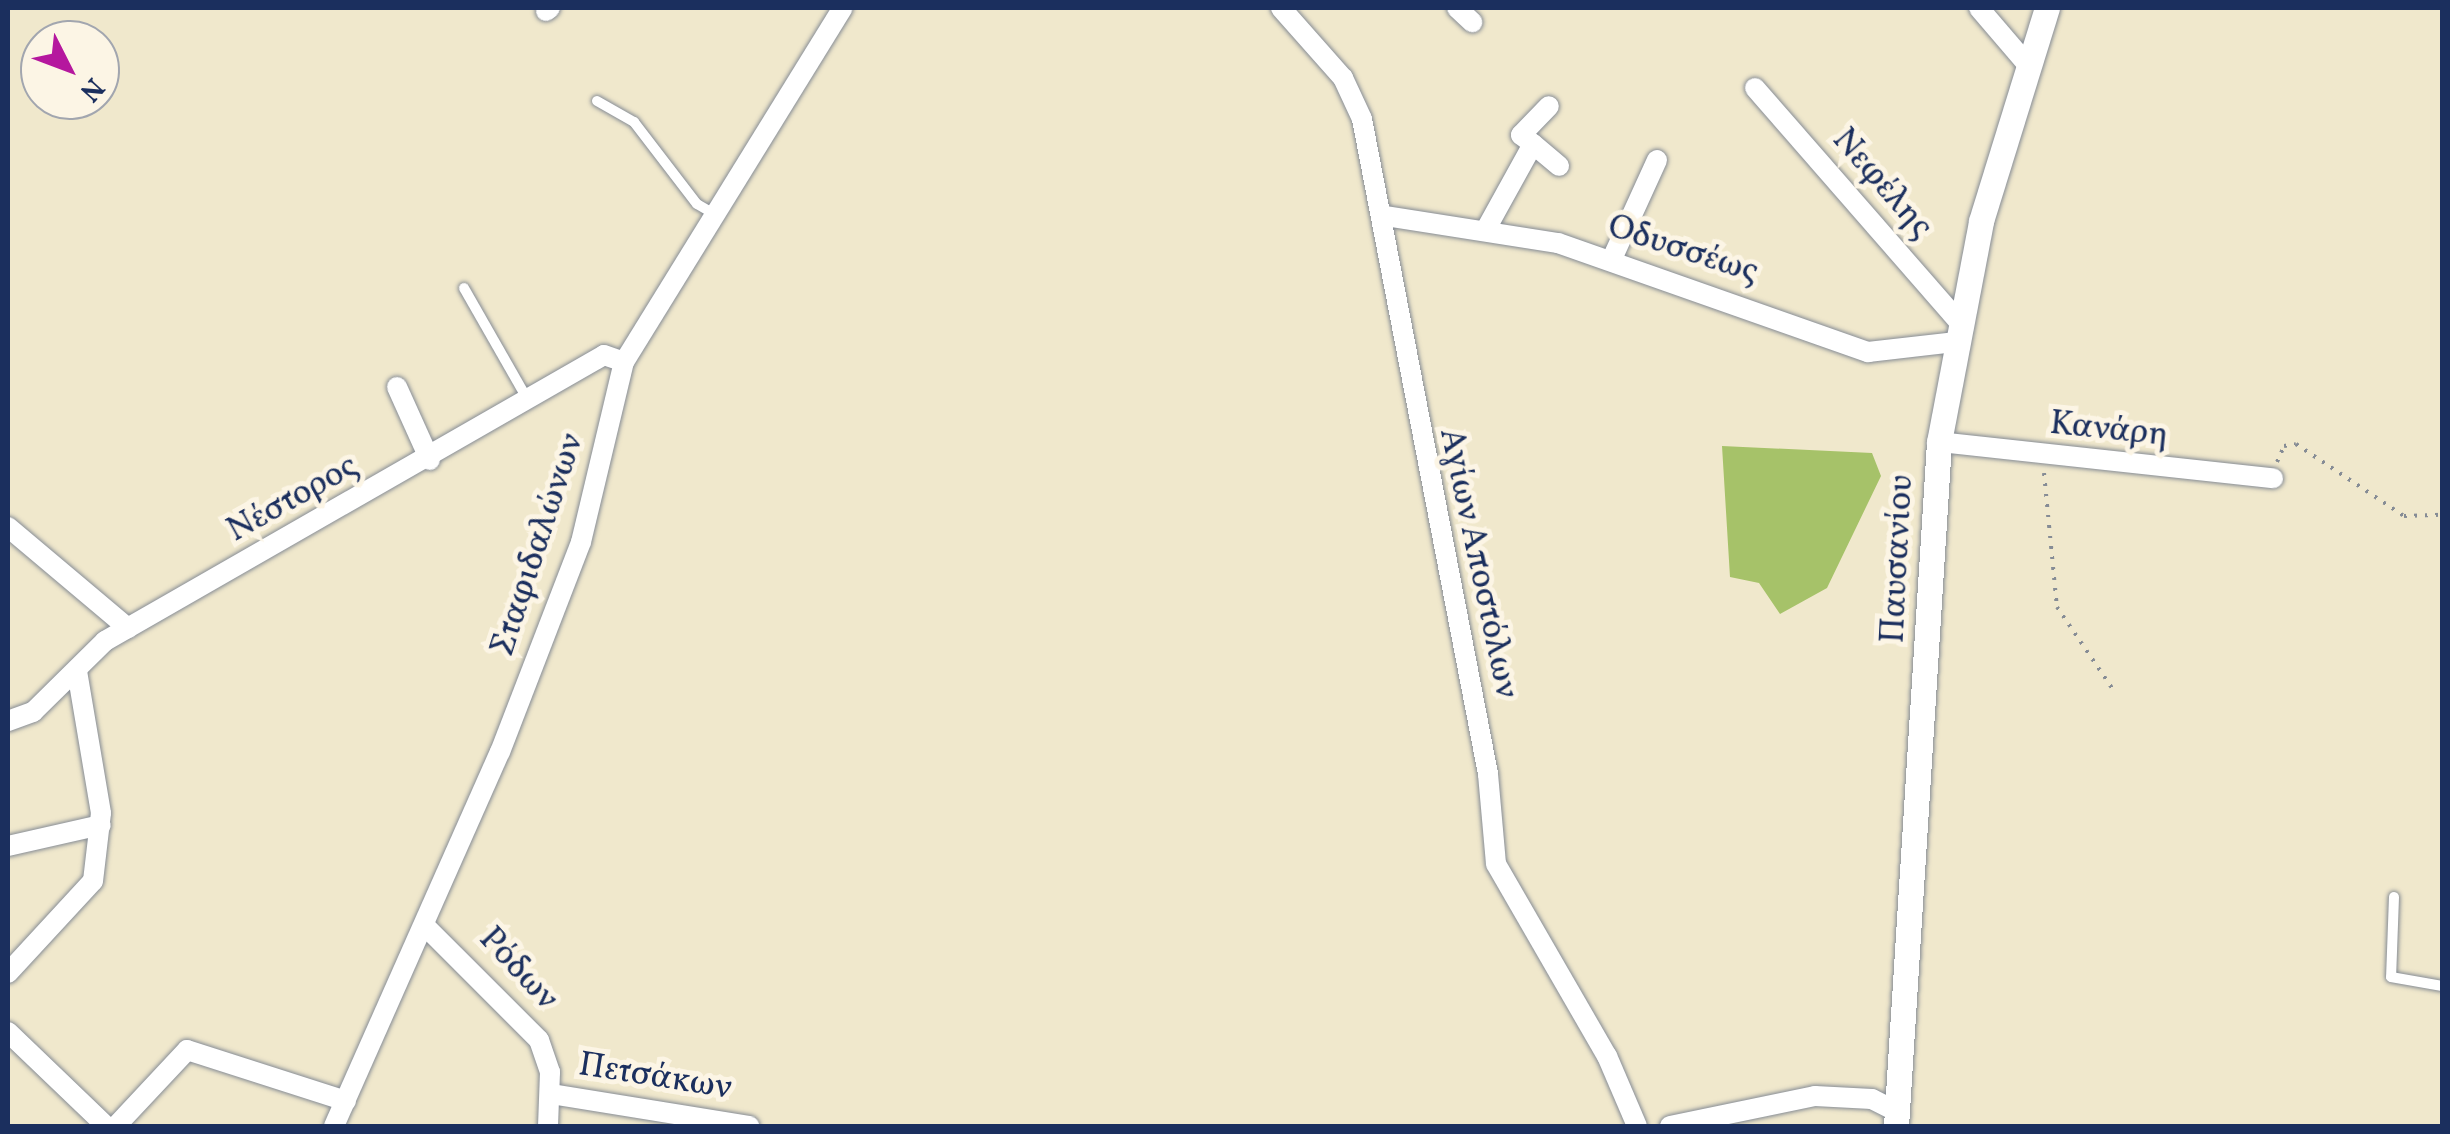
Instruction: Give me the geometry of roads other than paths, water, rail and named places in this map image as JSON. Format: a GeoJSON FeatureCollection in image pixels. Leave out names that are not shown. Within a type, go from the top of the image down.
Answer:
{"type":"FeatureCollection","features":[{"type":"Feature","properties":{"kind":"street","name":"Σταφιδαλώνων"},"geometry":{"type":"LineString","coordinates":[[334,1126],[425,926],[581,542],[624,362],[718,217],[843,8]]}},
{"type":"Feature","properties":{"kind":"street","name":"Αγίων Αποστόλων"},"geometry":{"type":"LineString","coordinates":[[1282,8],[1354,98],[1385,216],[1433,524],[1488,774],[1496,864],[1607,1056],[1637,1126]]}},
{"type":"Feature","properties":{"kind":"street"},"geometry":{"type":"LineString","coordinates":[[1979,8],[2026,64]]}},
{"type":"Feature","properties":{"kind":"street","name":"Παυσανίου"},"geometry":{"type":"LineString","coordinates":[[1897,1119],[1938,442],[1958,332],[2026,64],[2047,8]]}},
{"type":"Feature","properties":{"kind":"street","name":"Νεφέλης"},"geometry":{"type":"LineString","coordinates":[[1755,88],[1958,332]]}},
{"type":"Feature","properties":{"kind":"street"},"geometry":{"type":"LineString","coordinates":[[1550,106],[1521,134],[1559,166]]}},
{"type":"Feature","properties":{"kind":"street"},"geometry":{"type":"LineString","coordinates":[[1485,231],[1533,144]]}},
{"type":"Feature","properties":{"kind":"street"},"geometry":{"type":"LineString","coordinates":[[1611,261],[1657,160]]}},
{"type":"Feature","properties":{"kind":"street","name":"Οδυσσέως"},"geometry":{"type":"LineString","coordinates":[[1385,216],[1485,231],[1611,261],[1868,352],[1958,332]]}},
{"type":"Feature","properties":{"kind":"street","name":"Νέστορος"},"geometry":{"type":"LineString","coordinates":[[8,720],[33,712],[128,628],[430,460],[604,356],[624,362]]}},
{"type":"Feature","properties":{"kind":"street"},"geometry":{"type":"LineString","coordinates":[[397,387],[430,460]]}},
{"type":"Feature","properties":{"kind":"street","name":"Κανάρη"},"geometry":{"type":"LineString","coordinates":[[1938,442],[2273,478]]}},
{"type":"Feature","properties":{"kind":"street"},"geometry":{"type":"LineString","coordinates":[[8,528],[128,628]]}},
{"type":"Feature","properties":{"kind":"street"},"geometry":{"type":"LineString","coordinates":[[8,973],[88,896],[101,825],[77,672]]}},
{"type":"Feature","properties":{"kind":"street"},"geometry":{"type":"LineString","coordinates":[[8,846],[101,825]]}},
{"type":"Feature","properties":{"kind":"street","name":"Ρόδων"},"geometry":{"type":"LineString","coordinates":[[425,926],[531,1028],[547,1057],[551,1094],[548,1126]]}},
{"type":"Feature","properties":{"kind":"street"},"geometry":{"type":"LineString","coordinates":[[8,1032],[106,1126]]}},
{"type":"Feature","properties":{"kind":"street"},"geometry":{"type":"LineString","coordinates":[[116,1126],[187,1050],[346,1101]]}},
{"type":"Feature","properties":{"kind":"street","name":"Πετσάκων"},"geometry":{"type":"LineString","coordinates":[[551,1094],[748,1126]]}},
{"type":"Feature","properties":{"kind":"street"},"geometry":{"type":"LineString","coordinates":[[1670,1126],[1816,1096],[1872,1099],[1897,1119]]}},
{"type":"Feature","properties":{"kind":"lane"},"geometry":{"type":"LineString","coordinates":[[597,102],[634,122],[697,204],[718,217]]}},
{"type":"Feature","properties":{"kind":"lane"},"geometry":{"type":"LineString","coordinates":[[464,288],[529,400]]}},
{"type":"Feature","properties":{"kind":"lane"},"geometry":{"type":"LineString","coordinates":[[2394,897],[2390,978],[2442,986]]}}]}
